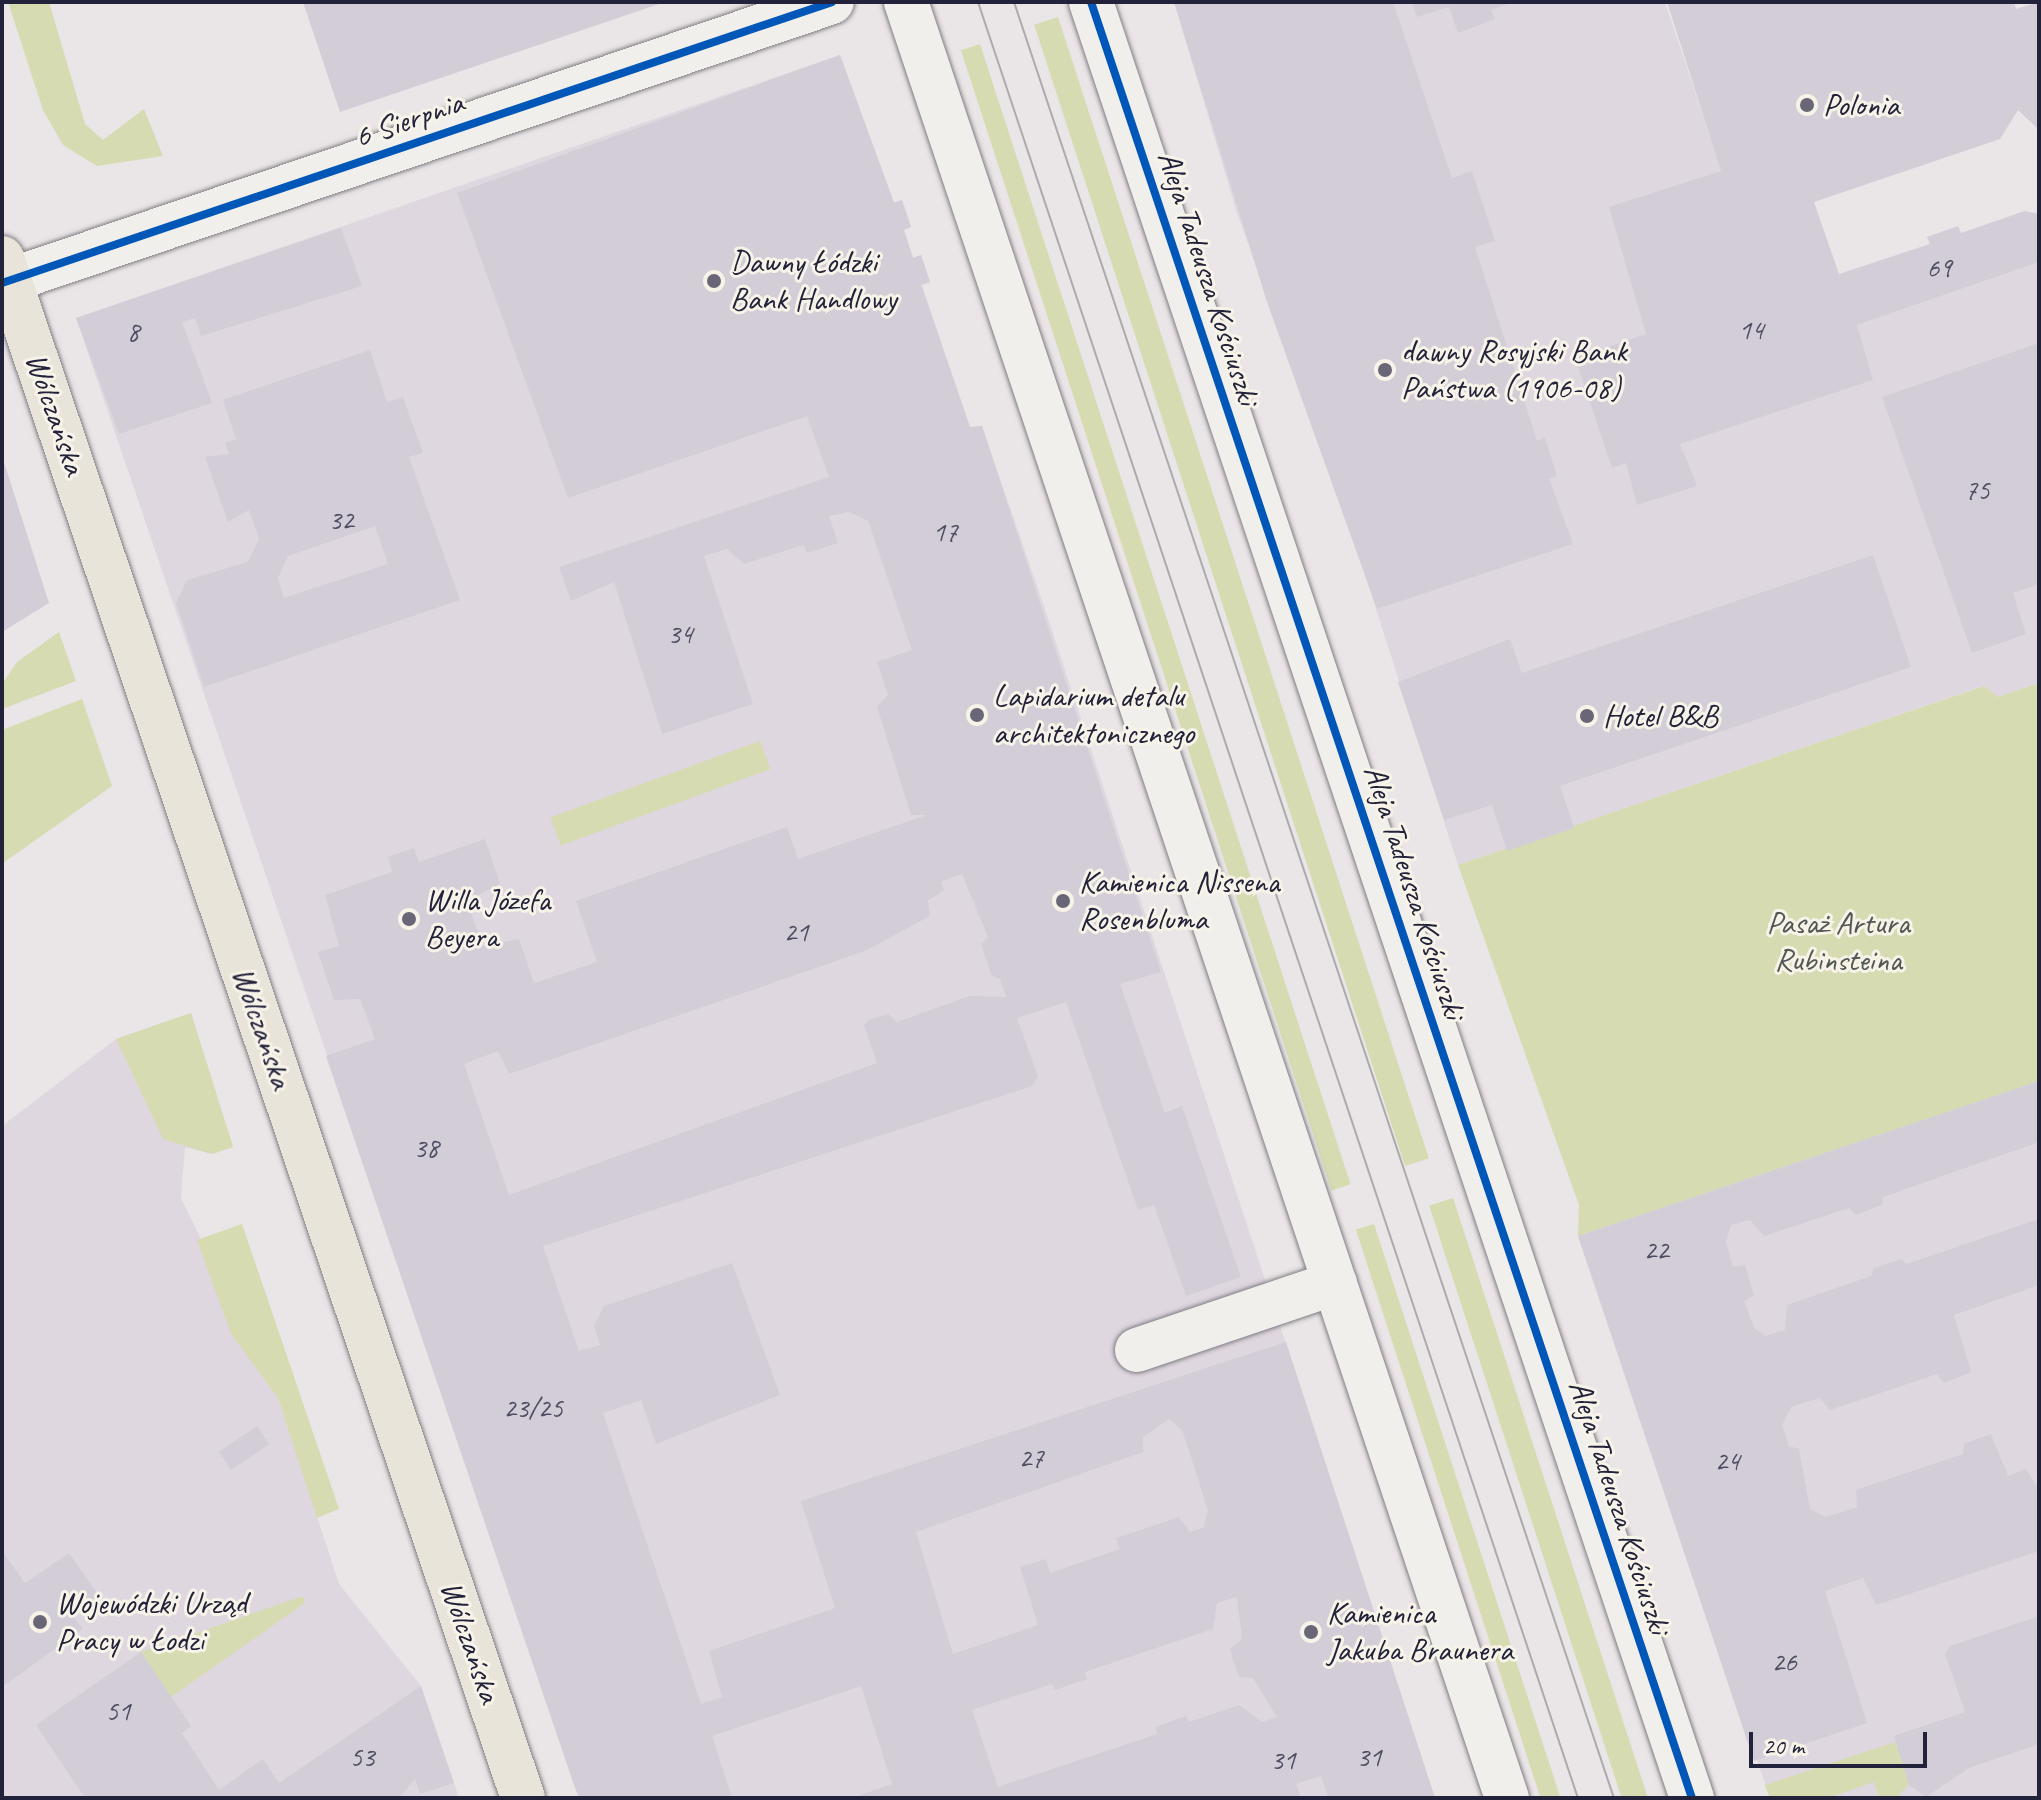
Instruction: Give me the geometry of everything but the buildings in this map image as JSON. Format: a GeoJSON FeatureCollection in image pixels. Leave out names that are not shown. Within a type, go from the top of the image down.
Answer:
{"type":"FeatureCollection","features":[{"type":"Feature","properties":{"kind":"main road","name":"Wólczańska"},"geometry":{"type":"LineString","coordinates":[[5,274],[523,1798]]}},
{"type":"Feature","properties":{"kind":"street","name":"6 Sierpnia"},"geometry":{"type":"LineString","coordinates":[[5,274],[832,2]]}},
{"type":"Feature","properties":{"kind":"street"},"geometry":{"type":"LineString","coordinates":[[906,2],[1507,1798]]}},
{"type":"Feature","properties":{"kind":"street","name":"Aleja Tadeusza Kościuszki"},"geometry":{"type":"LineString","coordinates":[[1091,2],[1692,1798]]}},
{"type":"Feature","properties":{"kind":"street"},"geometry":{"type":"LineString","coordinates":[[1137,1350],[1335,1283]]}},
{"type":"Feature","properties":{"kind":"shaded area"},"geometry":{"type":"Polygon","coordinates":[[[1174,2],[1665,2],[1721,170],[1856,325],[2039,262],[2039,683],[1998,697],[1983,686],[1458,865],[1346,515],[1237,213],[1174,2]]]}},
{"type":"Feature","properties":{"kind":"shaded area"},"geometry":{"type":"Polygon","coordinates":[[[840,55],[894,202],[902,200],[911,227],[904,230],[913,258],[921,255],[930,282],[922,285],[970,427],[982,426],[1044,606],[1435,1798],[580,1798],[76,318],[840,55]]]}},
{"type":"Feature","properties":{"kind":"shaded area"},"geometry":{"type":"Polygon","coordinates":[[[191,1013],[233,1147],[212,1154],[185,1147],[181,1198],[278,1398],[339,1584],[421,1686],[459,1798],[2,1798],[2,1126],[116,1039],[191,1013]]]}},
{"type":"Feature","properties":{"kind":"shaded area"},"geometry":{"type":"Polygon","coordinates":[[[2039,1081],[2039,1798],[1770,1798],[1578,1236],[2039,1081]]]}},
{"type":"Feature","properties":{"kind":"green space"},"geometry":{"type":"Polygon","coordinates":[[[8,2],[49,2],[85,124],[103,140],[144,109],[163,156],[97,166],[63,145],[43,110],[8,2]]]}},
{"type":"Feature","properties":{"kind":"green space"},"geometry":{"type":"Polygon","coordinates":[[[1058,17],[1429,1158],[1405,1166],[1034,25],[1058,17]]]}},
{"type":"Feature","properties":{"kind":"green space"},"geometry":{"type":"Polygon","coordinates":[[[980,44],[1351,1184],[1331,1190],[961,50],[980,44]]]}},
{"type":"Feature","properties":{"kind":"green space"},"geometry":{"type":"Polygon","coordinates":[[[59,632],[76,681],[2,709],[2,684],[17,662],[59,632]]]}},
{"type":"Feature","properties":{"kind":"green space","name":"Pasaż Artura Rubinsteina"},"geometry":{"type":"Polygon","coordinates":[[[2039,683],[2039,1081],[1578,1236],[1579,1205],[1458,865],[1984,686],[1998,697],[2039,683]]]}},
{"type":"Feature","properties":{"kind":"green space"},"geometry":{"type":"Polygon","coordinates":[[[82,699],[112,786],[3,863],[2,730],[82,699]]]}},
{"type":"Feature","properties":{"kind":"green space"},"geometry":{"type":"Polygon","coordinates":[[[760,741],[770,769],[561,845],[550,817],[760,741]]]}},
{"type":"Feature","properties":{"kind":"green space"},"geometry":{"type":"Polygon","coordinates":[[[191,1013],[233,1147],[212,1154],[163,1139],[116,1039],[191,1013]]]}},
{"type":"Feature","properties":{"kind":"green space"},"geometry":{"type":"Polygon","coordinates":[[[1453,1198],[1648,1798],[1622,1798],[1429,1206],[1453,1198]]]}},
{"type":"Feature","properties":{"kind":"green space"},"geometry":{"type":"Polygon","coordinates":[[[242,1224],[339,1509],[317,1518],[278,1398],[231,1334],[197,1240],[242,1224]]]}},
{"type":"Feature","properties":{"kind":"green space"},"geometry":{"type":"Polygon","coordinates":[[[1374,1224],[1561,1798],[1541,1798],[1356,1230],[1374,1224]]]}},
{"type":"Feature","properties":{"kind":"green space"},"geometry":{"type":"Polygon","coordinates":[[[303,1596],[305,1603],[171,1697],[141,1652],[303,1596]]]}},
{"type":"Feature","properties":{"kind":"green space"},"geometry":{"type":"Polygon","coordinates":[[[1895,1742],[1910,1782],[1897,1798],[1879,1798],[1874,1782],[1828,1798],[1770,1798],[1765,1785],[1895,1742]]]}},
{"type":"Feature","properties":{"kind":"tram line"},"geometry":{"type":"LineString","coordinates":[[978,2],[1578,1798]]}},
{"type":"Feature","properties":{"kind":"tram line"},"geometry":{"type":"LineString","coordinates":[[1014,2],[1614,1798]]}},
{"type":"Feature","properties":{"kind":"cycle path"},"geometry":{"type":"LineString","coordinates":[[2,283],[832,2]]}},
{"type":"Feature","properties":{"kind":"cycle path"},"geometry":{"type":"LineString","coordinates":[[1091,2],[1692,1798]]}},
{"type":"Feature","properties":{"kind":"place","name":"Polonia"},"geometry":{"type":"Point","coordinates":[1807,105]}},
{"type":"Feature","properties":{"kind":"place","name":"Dawny Łódzki Bank Handlowy"},"geometry":{"type":"Point","coordinates":[714,281]}},
{"type":"Feature","properties":{"kind":"place","name":"dawny Rosyjski Bank Państwa (1906-08)"},"geometry":{"type":"Point","coordinates":[1385,370]}},
{"type":"Feature","properties":{"kind":"place","name":"Lapidarium detalu architektonicznego"},"geometry":{"type":"Point","coordinates":[977,715]}},
{"type":"Feature","properties":{"kind":"place","name":"Hotel B&B"},"geometry":{"type":"Point","coordinates":[1587,716]}},
{"type":"Feature","properties":{"kind":"place","name":"Kamienica Nissena Rosenbluma"},"geometry":{"type":"Point","coordinates":[1063,901]}},
{"type":"Feature","properties":{"kind":"place","name":"Willa Józefa Beyera"},"geometry":{"type":"Point","coordinates":[409,919]}},
{"type":"Feature","properties":{"kind":"place","name":"Wojewódzki Urząd Pracy w Łodzi"},"geometry":{"type":"Point","coordinates":[40,1622]}},
{"type":"Feature","properties":{"kind":"place","name":"Kamienica Jakuba Braunera"},"geometry":{"type":"Point","coordinates":[1311,1632]}}]}
